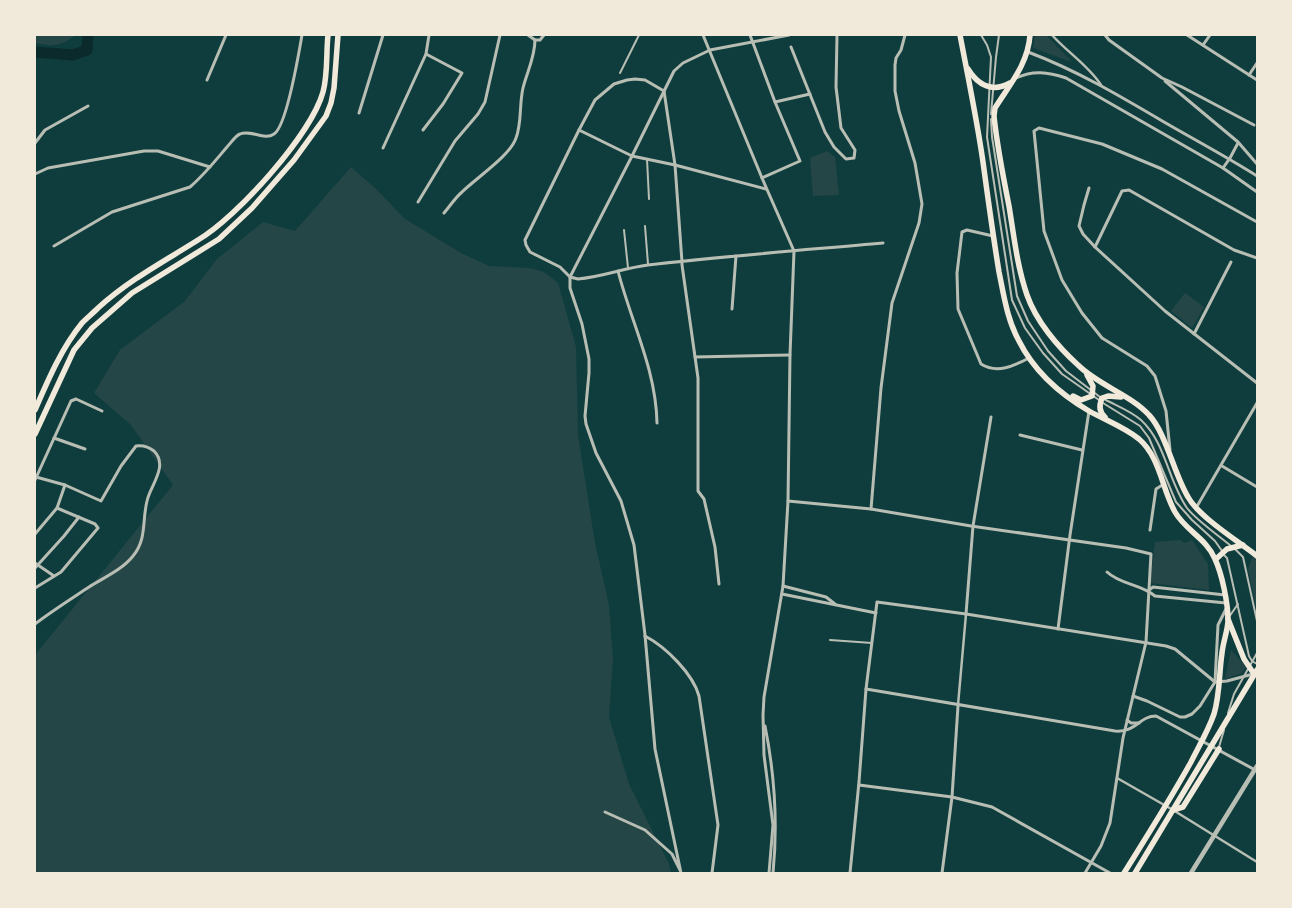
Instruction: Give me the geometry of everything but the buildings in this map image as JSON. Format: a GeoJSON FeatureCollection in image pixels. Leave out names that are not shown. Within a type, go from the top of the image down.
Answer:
{"type":"FeatureCollection","features":[{"type":"Feature","properties":{"kind":"main road"},"geometry":{"type":"LineString","coordinates":[[35,410],[53,370],[82,323],[117,290],[199,240],[233,214],[287,153],[304,131],[323,92],[328,35]]}},
{"type":"Feature","properties":{"kind":"main road"},"geometry":{"type":"LineString","coordinates":[[35,434],[74,350],[92,328],[132,293],[219,239],[252,208],[294,160],[326,116],[334,88],[338,35]]}},
{"type":"Feature","properties":{"kind":"main road"},"geometry":{"type":"LineString","coordinates":[[960,35],[983,162],[993,236],[1011,325],[1036,368],[1061,392],[1144,444],[1164,484],[1175,512],[1184,524],[1206,544],[1216,559],[1228,619],[1244,659],[1251,664],[1256,673],[1135,873]]}},
{"type":"Feature","properties":{"kind":"main road"},"geometry":{"type":"LineString","coordinates":[[1030,35],[1028,52],[1014,80],[995,108],[994,116],[1018,259],[1027,296],[1041,322],[1064,351],[1085,372],[1150,416],[1187,497],[1196,508],[1206,518],[1257,556]]}},
{"type":"Feature","properties":{"kind":"main road"},"geometry":{"type":"LineString","coordinates":[[967,67],[978,81],[992,88],[1004,86],[1014,80]]}},
{"type":"Feature","properties":{"kind":"main road"},"geometry":{"type":"LineString","coordinates":[[177,252],[185,259]]}},
{"type":"Feature","properties":{"kind":"main road"},"geometry":{"type":"LineString","coordinates":[[1061,392],[1081,400],[1092,394],[1093,386],[1085,372]]}},
{"type":"Feature","properties":{"kind":"main road"},"geometry":{"type":"LineString","coordinates":[[1111,422],[1100,411],[1101,400],[1114,396],[1126,398]]}},
{"type":"Feature","properties":{"kind":"main road"},"geometry":{"type":"LineString","coordinates":[[1216,559],[1222,552],[1232,546],[1243,545]]}},
{"type":"Feature","properties":{"kind":"main road"},"geometry":{"type":"LineString","coordinates":[[1124,873],[1166,806],[1206,734],[1219,692],[1222,653],[1228,619]]}},
{"type":"Feature","properties":{"kind":"main road"},"geometry":{"type":"LineString","coordinates":[[1173,810],[1183,807],[1219,749]]}},
{"type":"Feature","properties":{"kind":"street"},"geometry":{"type":"LineString","coordinates":[[208,80],[226,35]]}},
{"type":"Feature","properties":{"kind":"street"},"geometry":{"type":"LineString","coordinates":[[54,246],[112,212],[190,187],[201,178],[234,139],[241,134],[249,132],[268,136],[274,135],[279,130],[294,76],[302,35]]}},
{"type":"Feature","properties":{"kind":"street"},"geometry":{"type":"LineString","coordinates":[[359,113],[383,35]]}},
{"type":"Feature","properties":{"kind":"street"},"geometry":{"type":"LineString","coordinates":[[383,148],[426,54],[429,35]]}},
{"type":"Feature","properties":{"kind":"street"},"geometry":{"type":"LineString","coordinates":[[418,202],[455,141],[478,114],[485,102],[500,35]]}},
{"type":"Feature","properties":{"kind":"street"},"geometry":{"type":"LineString","coordinates":[[528,35],[535,40],[540,40],[544,35]]}},
{"type":"Feature","properties":{"kind":"street"},"geometry":{"type":"LineString","coordinates":[[703,35],[794,251],[790,355],[788,501],[783,586],[764,697],[763,716],[764,755],[773,825],[769,873]]}},
{"type":"Feature","properties":{"kind":"street"},"geometry":{"type":"LineString","coordinates":[[750,35],[800,161],[762,178]]}},
{"type":"Feature","properties":{"kind":"street"},"geometry":{"type":"LineString","coordinates":[[681,873],[655,749],[645,635],[634,545],[621,501],[596,454],[586,424],[588,359],[582,324],[570,288],[570,277],[678,66],[710,50],[787,35]]}},
{"type":"Feature","properties":{"kind":"street"},"geometry":{"type":"LineString","coordinates":[[791,47],[825,132],[834,147],[846,158],[854,158],[855,150],[841,128],[836,88],[837,35]]}},
{"type":"Feature","properties":{"kind":"street"},"geometry":{"type":"LineString","coordinates":[[871,509],[881,388],[892,303],[919,223],[922,204],[915,163],[895,91],[896,58],[901,50],[905,35]]}},
{"type":"Feature","properties":{"kind":"street"},"geometry":{"type":"LineString","coordinates":[[1052,35],[1073,57],[1095,75],[1101,85]]}},
{"type":"Feature","properties":{"kind":"street"},"geometry":{"type":"LineString","coordinates":[[1105,35],[1109,40],[1162,78],[1238,142],[1257,164]]}},
{"type":"Feature","properties":{"kind":"street"},"geometry":{"type":"LineString","coordinates":[[1187,35],[1257,80]]}},
{"type":"Feature","properties":{"kind":"street"},"geometry":{"type":"LineString","coordinates":[[1203,45],[1210,35]]}},
{"type":"Feature","properties":{"kind":"street"},"geometry":{"type":"LineString","coordinates":[[444,212],[461,192],[504,154],[516,140],[519,104],[535,51],[535,40]]}},
{"type":"Feature","properties":{"kind":"street"},"geometry":{"type":"LineString","coordinates":[[1028,52],[1058,63],[1101,85],[1230,158],[1257,176]]}},
{"type":"Feature","properties":{"kind":"street"},"geometry":{"type":"LineString","coordinates":[[423,130],[443,104],[462,72],[426,54]]}},
{"type":"Feature","properties":{"kind":"street"},"geometry":{"type":"LineString","coordinates":[[1249,75],[1257,63]]}},
{"type":"Feature","properties":{"kind":"street"},"geometry":{"type":"LineString","coordinates":[[1014,80],[1027,74],[1043,72],[1066,78],[1223,168],[1257,192]]}},
{"type":"Feature","properties":{"kind":"street"},"geometry":{"type":"LineString","coordinates":[[1162,78],[1254,126]]}},
{"type":"Feature","properties":{"kind":"street"},"geometry":{"type":"LineString","coordinates":[[664,91],[645,80],[635,79],[614,84],[595,100],[578,130],[525,240],[530,252],[560,267],[570,277],[581,279],[648,265],[883,243]]}},
{"type":"Feature","properties":{"kind":"street"},"geometry":{"type":"LineString","coordinates":[[664,91],[675,165],[682,262],[698,378],[698,491],[704,499],[715,547],[719,584]]}},
{"type":"Feature","properties":{"kind":"street"},"geometry":{"type":"LineString","coordinates":[[775,102],[810,94]]}},
{"type":"Feature","properties":{"kind":"street"},"geometry":{"type":"LineString","coordinates":[[35,143],[45,130],[88,106]]}},
{"type":"Feature","properties":{"kind":"street"},"geometry":{"type":"LineString","coordinates":[[1171,461],[1166,411],[1155,376],[1147,366],[1102,338],[1082,313],[1062,280],[1044,231],[1034,132],[1038,128],[1102,144],[1162,169],[1257,222]]}},
{"type":"Feature","properties":{"kind":"street"},"geometry":{"type":"LineString","coordinates":[[578,130],[632,156],[767,189]]}},
{"type":"Feature","properties":{"kind":"street"},"geometry":{"type":"LineString","coordinates":[[1223,168],[1238,142]]}},
{"type":"Feature","properties":{"kind":"street"},"geometry":{"type":"LineString","coordinates":[[35,174],[48,168],[144,151],[158,151],[210,167]]}},
{"type":"Feature","properties":{"kind":"street"},"geometry":{"type":"LineString","coordinates":[[1089,188],[1079,226],[1083,234],[1165,311],[1257,383]]}},
{"type":"Feature","properties":{"kind":"street"},"geometry":{"type":"LineString","coordinates":[[1095,247],[1122,191],[1129,190],[1234,250],[1257,258]]}},
{"type":"Feature","properties":{"kind":"street"},"geometry":{"type":"LineString","coordinates":[[993,236],[967,230],[962,232],[959,252],[958,309],[982,364],[988,368],[998,369],[1013,366],[1029,358]]}},
{"type":"Feature","properties":{"kind":"street"},"geometry":{"type":"LineString","coordinates":[[732,309],[736,256]]}},
{"type":"Feature","properties":{"kind":"street"},"geometry":{"type":"LineString","coordinates":[[1194,334],[1232,262]]}},
{"type":"Feature","properties":{"kind":"street"},"geometry":{"type":"LineString","coordinates":[[618,270],[629,310],[650,370],[657,407],[657,423]]}},
{"type":"Feature","properties":{"kind":"street"},"geometry":{"type":"LineString","coordinates":[[695,357],[790,355]]}},
{"type":"Feature","properties":{"kind":"street"},"geometry":{"type":"LineString","coordinates":[[35,624],[90,586],[105,578],[132,558],[139,547],[145,524],[148,495],[158,476],[159,459],[152,449],[136,446],[121,466],[101,500],[65,485],[36,479],[71,401],[76,399],[102,410]]}},
{"type":"Feature","properties":{"kind":"street"},"geometry":{"type":"LineString","coordinates":[[1196,508],[1257,403]]}},
{"type":"Feature","properties":{"kind":"street"},"geometry":{"type":"LineString","coordinates":[[1058,629],[1069,539],[1089,411]]}},
{"type":"Feature","properties":{"kind":"street"},"geometry":{"type":"LineString","coordinates":[[942,873],[952,797],[973,526],[991,417]]}},
{"type":"Feature","properties":{"kind":"street"},"geometry":{"type":"LineString","coordinates":[[1020,435],[1082,450]]}},
{"type":"Feature","properties":{"kind":"street"},"geometry":{"type":"LineString","coordinates":[[54,438],[85,450]]}},
{"type":"Feature","properties":{"kind":"street"},"geometry":{"type":"LineString","coordinates":[[1222,466],[1257,486]]}},
{"type":"Feature","properties":{"kind":"street"},"geometry":{"type":"LineString","coordinates":[[1150,530],[1156,489],[1164,484]]}},
{"type":"Feature","properties":{"kind":"street"},"geometry":{"type":"LineString","coordinates":[[35,534],[57,508],[65,485]]}},
{"type":"Feature","properties":{"kind":"street"},"geometry":{"type":"LineString","coordinates":[[788,501],[871,509],[1126,548],[1151,554],[1146,642],[1124,732],[1110,823],[1092,862],[1084,873]]}},
{"type":"Feature","properties":{"kind":"street"},"geometry":{"type":"LineString","coordinates":[[35,588],[54,576],[72,561],[98,528],[95,524],[57,508]]}},
{"type":"Feature","properties":{"kind":"street"},"geometry":{"type":"LineString","coordinates":[[54,576],[36,565],[64,536],[78,517]]}},
{"type":"Feature","properties":{"kind":"street"},"geometry":{"type":"LineString","coordinates":[[1107,572],[1114,578],[1149,591],[1155,596],[1226,606],[1218,625],[1214,682],[1200,706],[1192,714],[1180,717],[1133,696]]}},
{"type":"Feature","properties":{"kind":"street"},"geometry":{"type":"LineString","coordinates":[[783,586],[826,597],[835,604]]}},
{"type":"Feature","properties":{"kind":"street"},"geometry":{"type":"LineString","coordinates":[[1149,591],[1153,587],[1224,595]]}},
{"type":"Feature","properties":{"kind":"street"},"geometry":{"type":"LineString","coordinates":[[782,594],[876,613]]}},
{"type":"Feature","properties":{"kind":"street"},"geometry":{"type":"LineString","coordinates":[[850,873],[866,689],[878,602],[1146,642],[1175,649],[1214,682],[1224,682],[1256,673]]}},
{"type":"Feature","properties":{"kind":"street"},"geometry":{"type":"LineString","coordinates":[[645,635],[659,643],[680,665],[697,688],[718,825],[712,873]]}},
{"type":"Feature","properties":{"kind":"street"},"geometry":{"type":"LineString","coordinates":[[866,689],[958,706],[1124,732],[1150,716],[1160,717],[1256,769],[1191,873]]}},
{"type":"Feature","properties":{"kind":"street"},"geometry":{"type":"LineString","coordinates":[[763,716],[770,752],[777,814],[773,873]]}},
{"type":"Feature","properties":{"kind":"street"},"geometry":{"type":"LineString","coordinates":[[1127,719],[1131,723],[1141,723]]}},
{"type":"Feature","properties":{"kind":"street"},"geometry":{"type":"LineString","coordinates":[[1116,777],[1257,862]]}},
{"type":"Feature","properties":{"kind":"street"},"geometry":{"type":"LineString","coordinates":[[859,785],[952,797],[992,807],[1110,873]]}},
{"type":"Feature","properties":{"kind":"street"},"geometry":{"type":"LineString","coordinates":[[605,812],[645,830],[672,854],[681,873]]}},
{"type":"Feature","properties":{"kind":"lane"},"geometry":{"type":"LineString","coordinates":[[620,73],[638,35]]}},
{"type":"Feature","properties":{"kind":"lane"},"geometry":{"type":"LineString","coordinates":[[980,35],[992,57],[992,137],[1017,296],[1028,321],[1048,351],[1066,371],[1092,394]]}},
{"type":"Feature","properties":{"kind":"lane"},"geometry":{"type":"LineString","coordinates":[[999,35],[987,137],[1012,300],[1025,328],[1043,353],[1062,374],[1140,426],[1149,438],[1176,502],[1214,540],[1227,558],[1251,664]]}},
{"type":"Feature","properties":{"kind":"lane"},"geometry":{"type":"LineString","coordinates":[[647,159],[649,199]]}},
{"type":"Feature","properties":{"kind":"lane"},"geometry":{"type":"LineString","coordinates":[[645,226],[648,265]]}},
{"type":"Feature","properties":{"kind":"lane"},"geometry":{"type":"LineString","coordinates":[[624,230],[628,268]]}},
{"type":"Feature","properties":{"kind":"lane"},"geometry":{"type":"LineString","coordinates":[[1101,400],[1128,411],[1140,419],[1151,431],[1180,497],[1188,510],[1243,557],[1257,621]]}},
{"type":"Feature","properties":{"kind":"lane"},"geometry":{"type":"LineString","coordinates":[[1228,619],[1238,604]]}},
{"type":"Feature","properties":{"kind":"lane"},"geometry":{"type":"LineString","coordinates":[[830,640],[872,644]]}},
{"type":"Feature","properties":{"kind":"lane"},"geometry":{"type":"LineString","coordinates":[[1219,749],[1234,694],[1257,653]]}},
{"type":"Feature","properties":{"kind":"lane"},"geometry":{"type":"LineString","coordinates":[[1251,664],[1257,664]]}},
{"type":"Feature","properties":{"kind":"shaded area"},"geometry":{"type":"Polygon","coordinates":[[[35,35],[76,35],[61,43],[47,45],[35,43],[35,35]]]}},
{"type":"Feature","properties":{"kind":"shaded area"},"geometry":{"type":"Polygon","coordinates":[[[1035,35],[1046,35],[1072,62],[1033,48],[1035,35]]]}},
{"type":"Feature","properties":{"kind":"shaded area"},"geometry":{"type":"Polygon","coordinates":[[[827,151],[835,157],[839,195],[813,196],[810,158],[827,151]]]}},
{"type":"Feature","properties":{"kind":"shaded area"},"geometry":{"type":"Polygon","coordinates":[[[351,167],[405,219],[461,253],[489,266],[530,268],[544,272],[558,283],[576,347],[578,435],[595,543],[609,605],[613,659],[609,717],[629,784],[669,864],[671,873],[35,873],[35,655],[173,485],[131,425],[94,393],[120,350],[185,301],[217,259],[263,222],[295,231],[351,167]]]}},
{"type":"Feature","properties":{"kind":"shaded area"},"geometry":{"type":"Polygon","coordinates":[[[1185,293],[1204,307],[1192,328],[1171,311],[1185,293]]]}},
{"type":"Feature","properties":{"kind":"shaded area"},"geometry":{"type":"Polygon","coordinates":[[[1180,540],[1185,543],[1192,540],[1208,564],[1209,590],[1150,583],[1155,542],[1180,540]]]}},
{"type":"Feature","properties":{"kind":"shaded area"},"geometry":{"type":"Polygon","coordinates":[[[1253,555],[1257,558],[1257,611],[1248,569],[1253,555]]]}},
{"type":"Feature","properties":{"kind":"shaded area"},"geometry":{"type":"Polygon","coordinates":[[[1231,650],[1246,667],[1242,673],[1225,679],[1231,650]]]}},
{"type":"Feature","properties":{"kind":"waterway"},"geometry":{"type":"LineString","coordinates":[[35,52],[73,55],[87,50],[88,35]]}}]}
